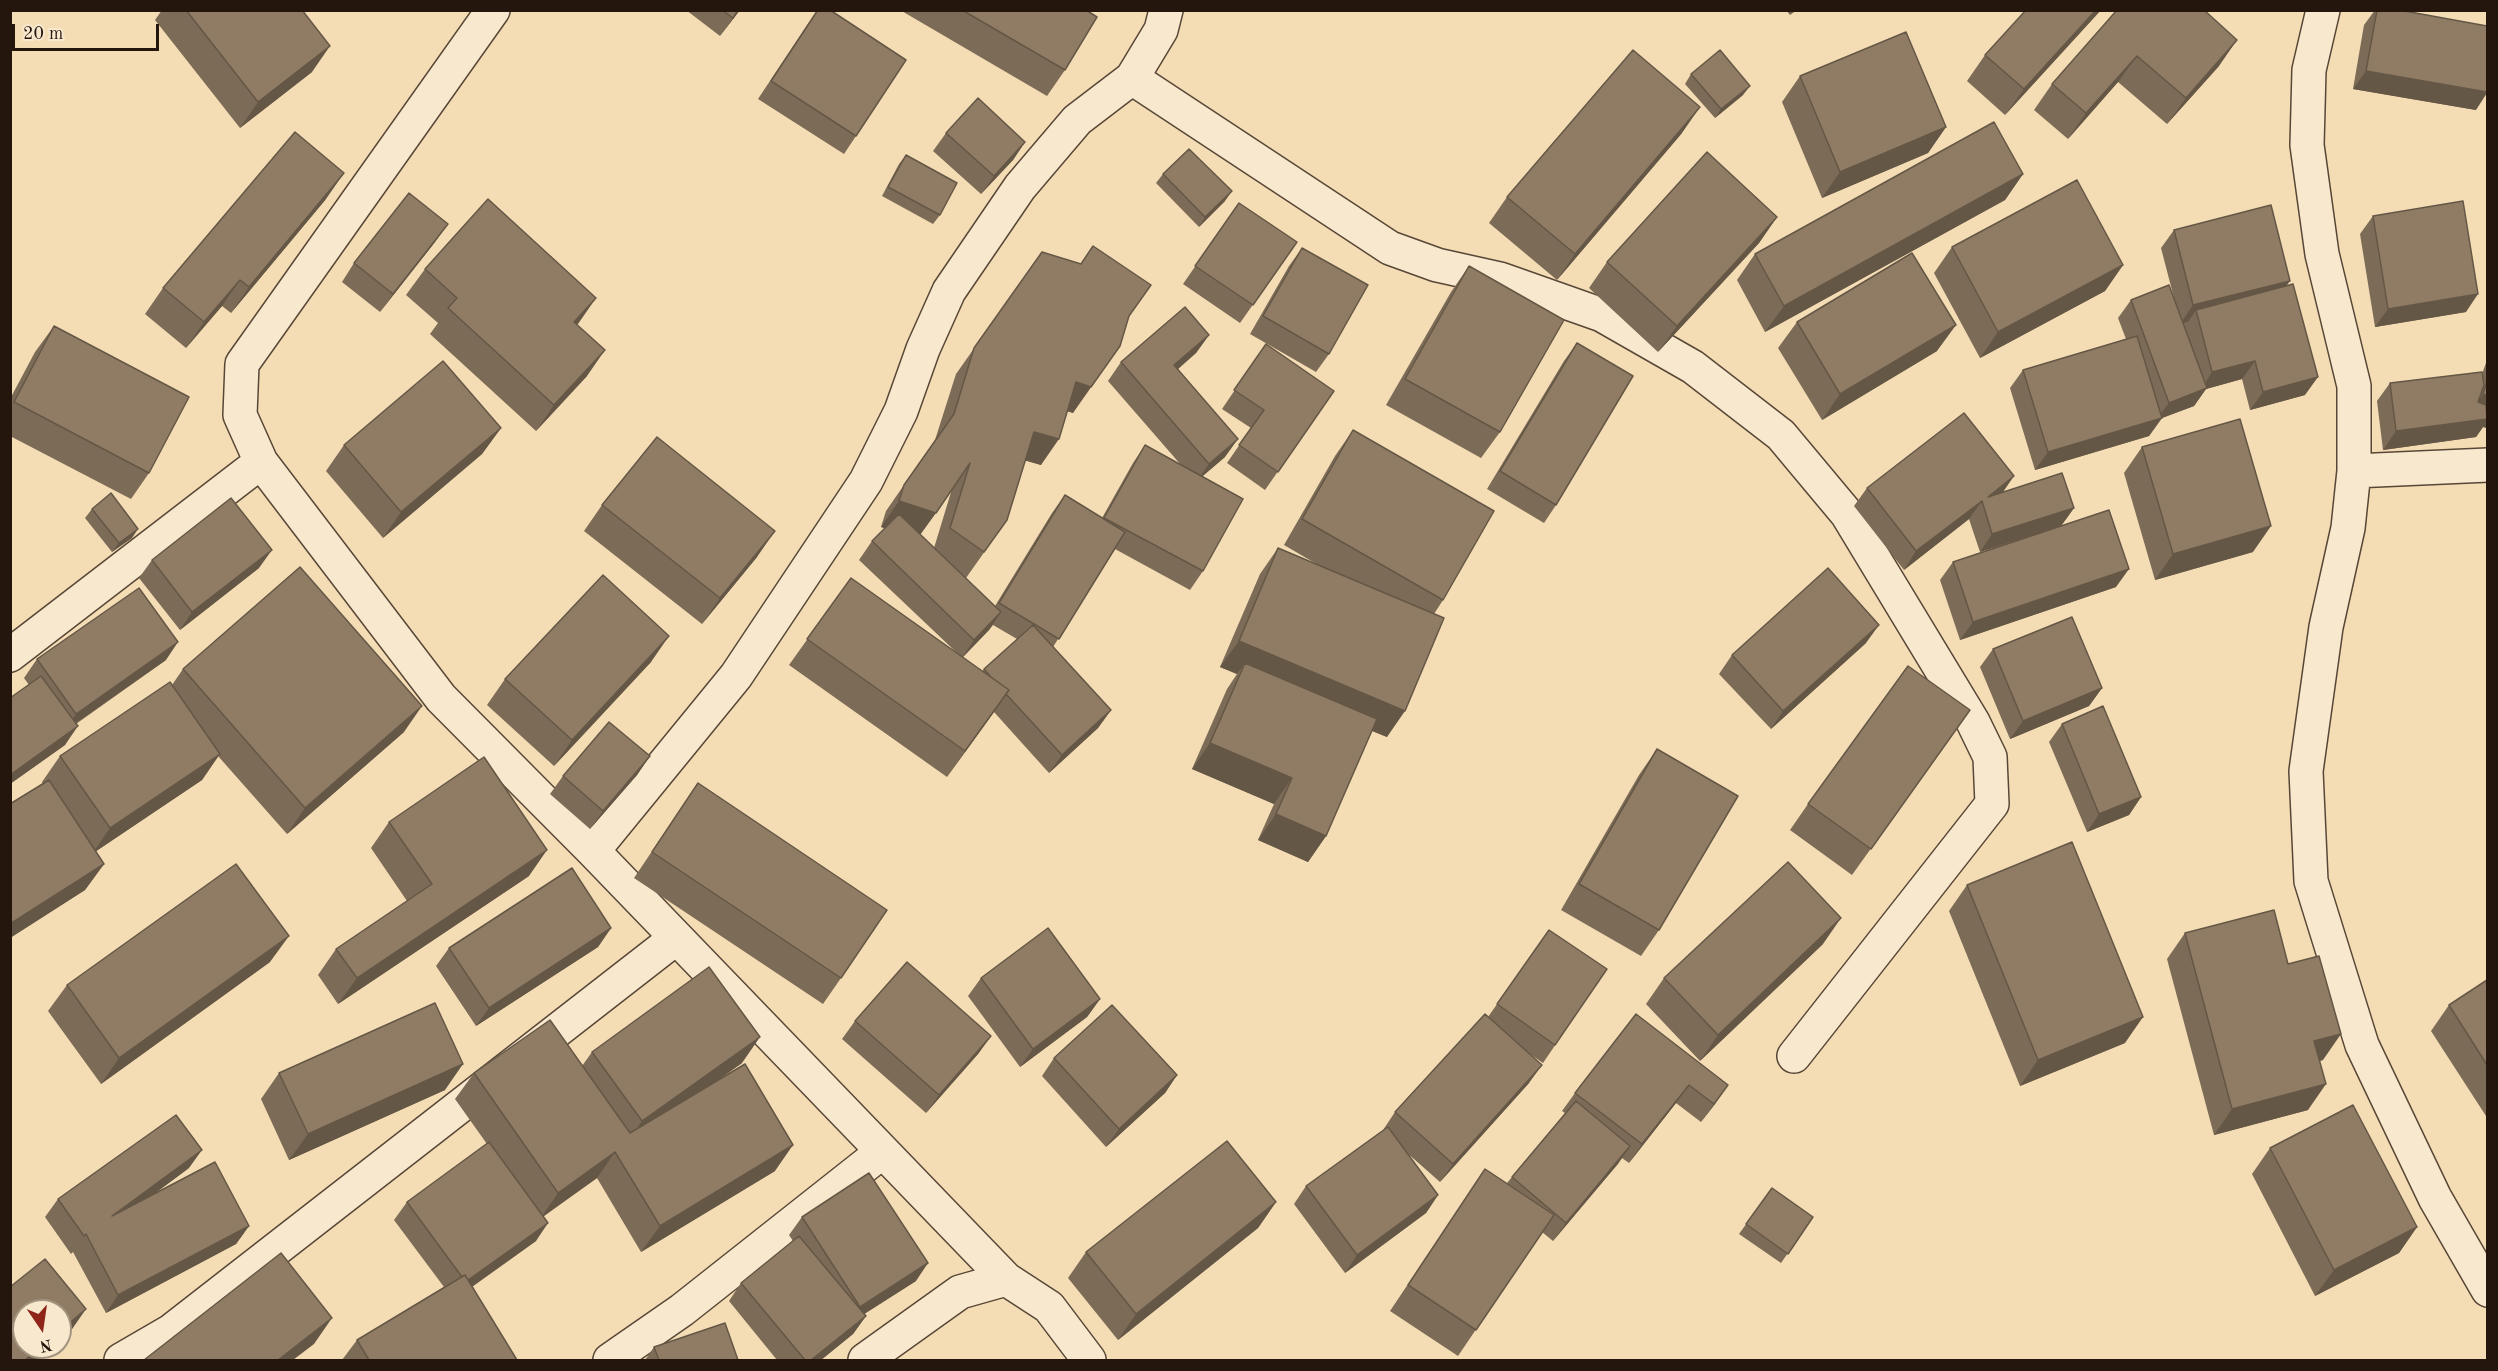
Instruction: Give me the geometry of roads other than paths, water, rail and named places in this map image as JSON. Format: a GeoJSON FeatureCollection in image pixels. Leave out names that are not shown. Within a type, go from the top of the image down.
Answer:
{"type":"FeatureCollection","features":[{"type":"Feature","properties":{"kind":"street"},"geometry":{"type":"LineString","coordinates":[[493,10],[242,364],[240,415],[261,462],[441,698],[593,850],[1006,1279],[1049,1307],[1089,1360]]}},
{"type":"Feature","properties":{"kind":"street"},"geometry":{"type":"LineString","coordinates":[[593,850],[736,676],[866,481],[901,411],[923,349],[949,291],[1020,187],[1077,120],[1132,78],[1161,30],[1166,10]]}},
{"type":"Feature","properties":{"kind":"street"},"geometry":{"type":"LineString","coordinates":[[2323,10],[2309,70],[2307,145],[2322,254],[2354,386],[2354,471],[2348,528],[2326,627],[2306,771],[2311,881],[2362,1045],[2435,1198],[2487,1290]]}},
{"type":"Feature","properties":{"kind":"street"},"geometry":{"type":"LineString","coordinates":[[1132,78],[1390,248],[1437,265],[1500,279],[1602,315],[1693,367],[1781,435],[1847,514],[1973,722],[1990,757],[1992,804],[1794,1056]]}},
{"type":"Feature","properties":{"kind":"street"},"geometry":{"type":"LineString","coordinates":[[10,655],[261,462]]}},
{"type":"Feature","properties":{"kind":"street"},"geometry":{"type":"LineString","coordinates":[[2354,471],[2487,465]]}},
{"type":"Feature","properties":{"kind":"street"},"geometry":{"type":"LineString","coordinates":[[121,1360],[171,1331],[676,938]]}},
{"type":"Feature","properties":{"kind":"street"},"geometry":{"type":"LineString","coordinates":[[610,1360],[682,1310],[882,1152]]}},
{"type":"Feature","properties":{"kind":"street"},"geometry":{"type":"LineString","coordinates":[[865,1360],[960,1292],[1006,1279]]}}]}
